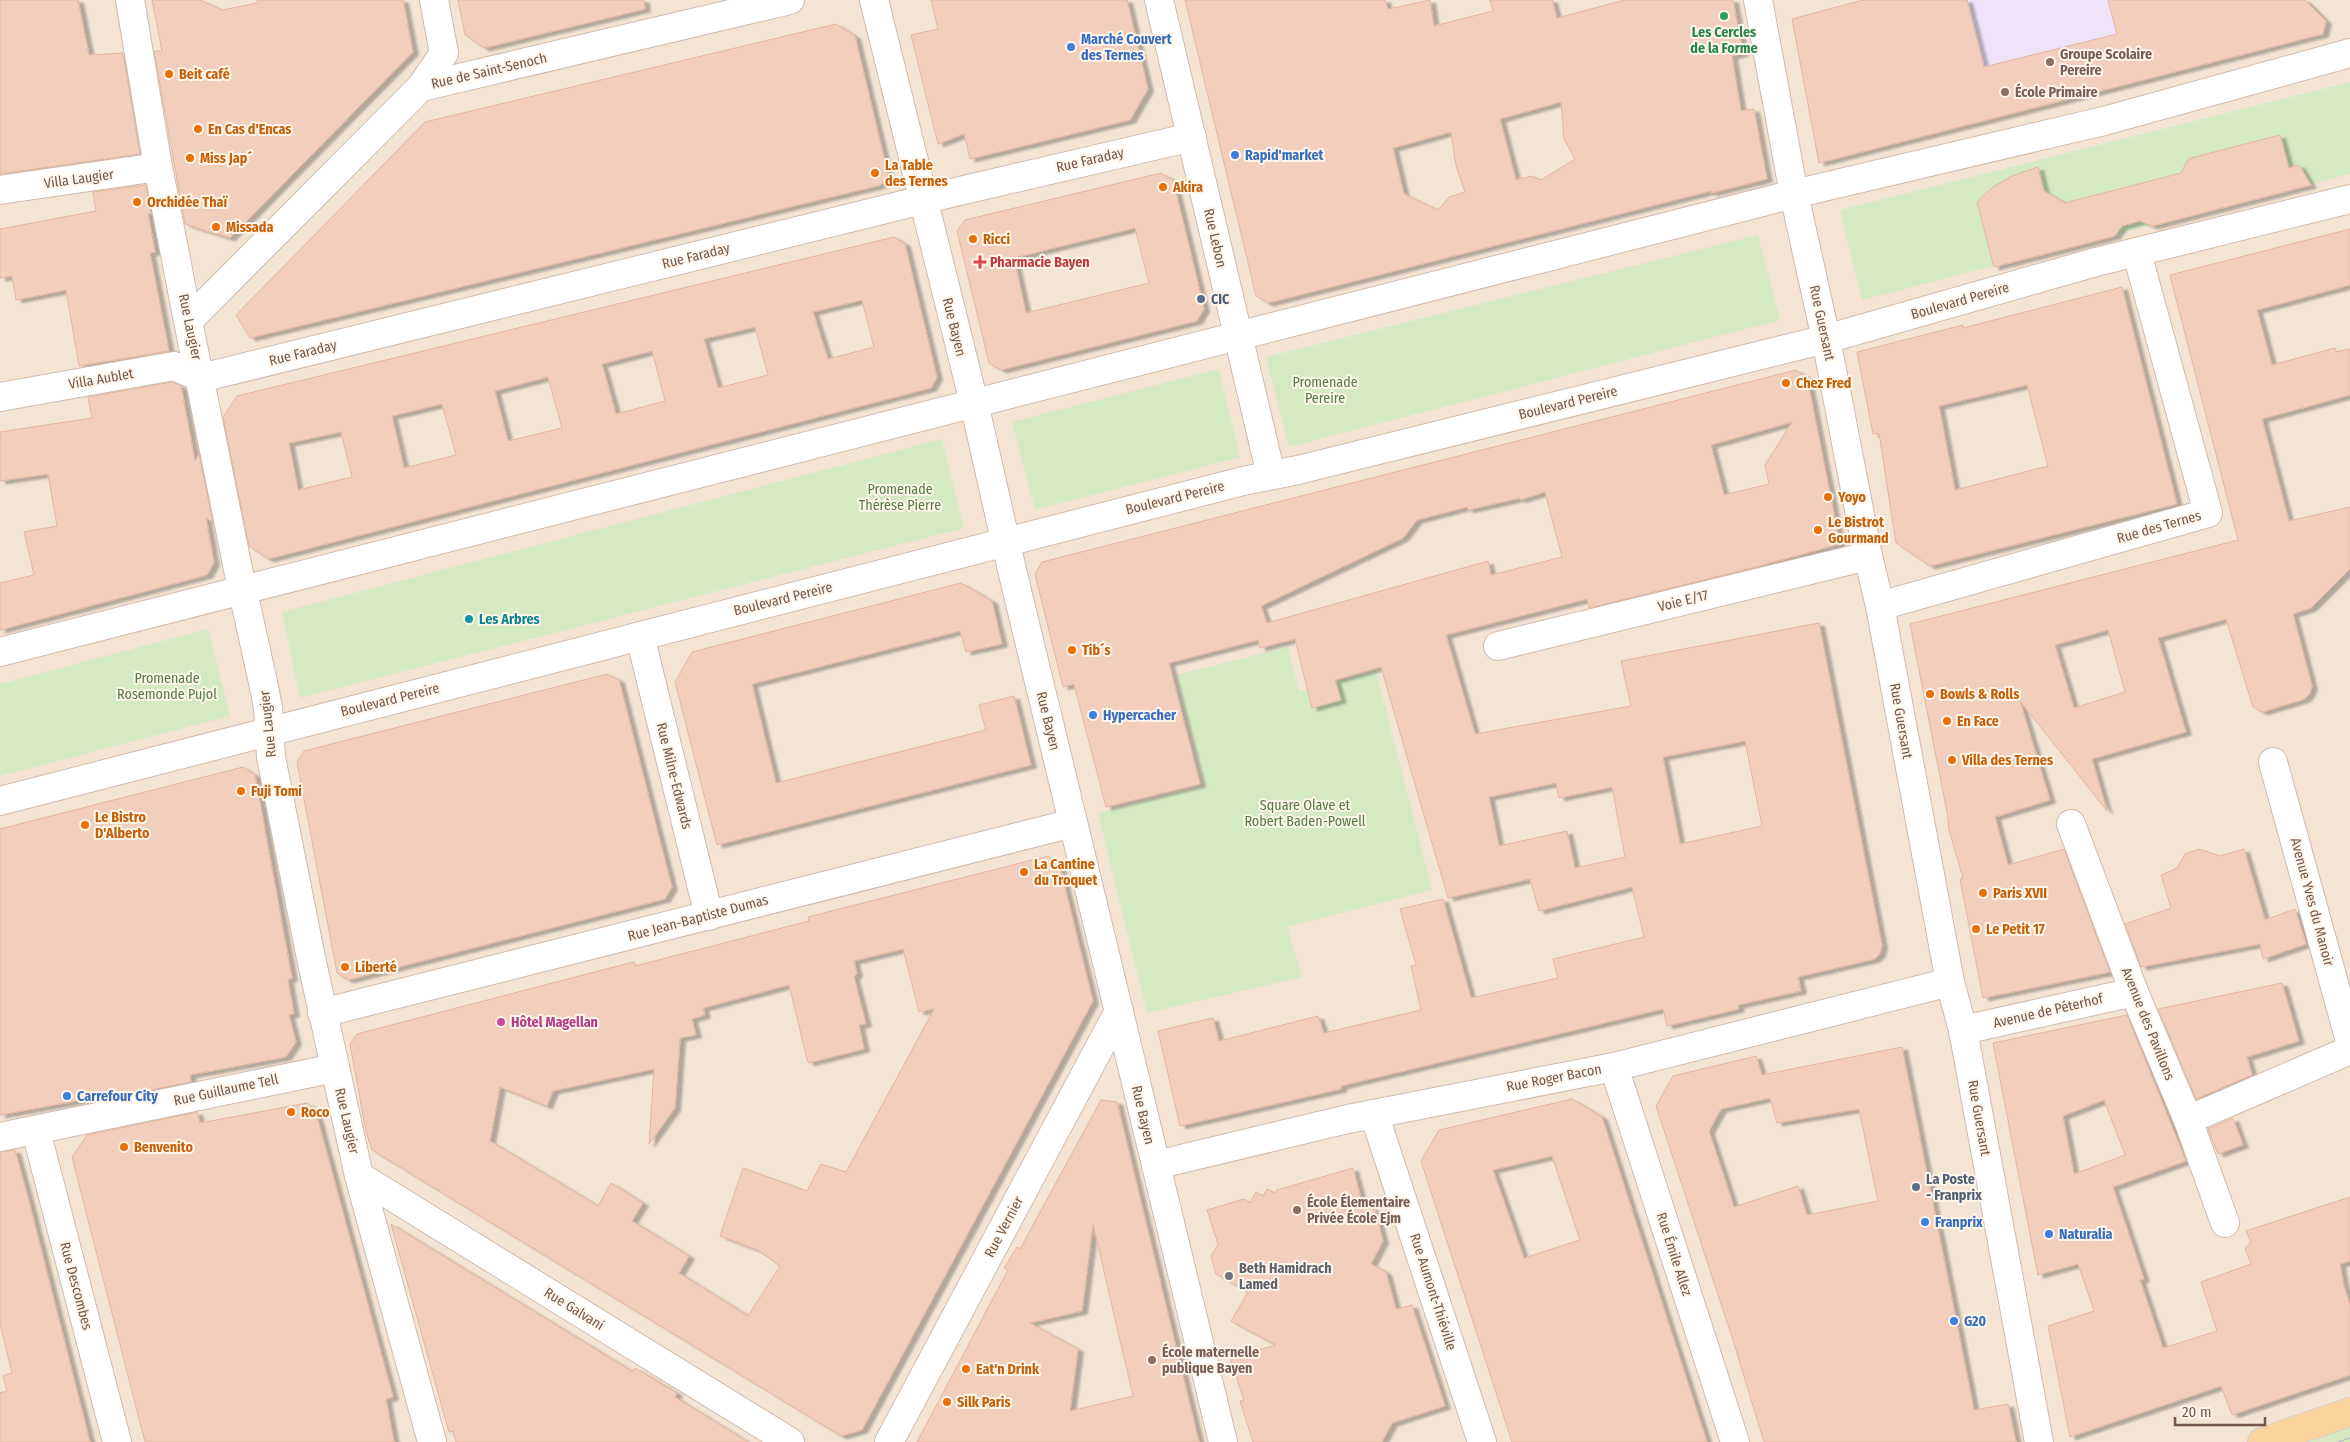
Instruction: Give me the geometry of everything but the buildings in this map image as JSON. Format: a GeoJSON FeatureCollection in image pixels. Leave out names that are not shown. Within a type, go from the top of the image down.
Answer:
{"type":"FeatureCollection","features":[{"type":"Feature","properties":{"kind":"main road"},"geometry":{"type":"LineString","coordinates":[[2262,1442],[2350,1412]]}},
{"type":"Feature","properties":{"kind":"street","name":"Rue Laugier"},"geometry":{"type":"LineString","coordinates":[[130,0],[158,167],[188,321],[267,701],[271,757],[322,1013],[360,1176],[432,1442]]}},
{"type":"Feature","properties":{"kind":"street"},"geometry":{"type":"LineString","coordinates":[[420,87],[444,53],[434,0]]}},
{"type":"Feature","properties":{"kind":"street","name":"Rue de Saint-Senoch"},"geometry":{"type":"LineString","coordinates":[[188,321],[420,87],[790,0]]}},
{"type":"Feature","properties":{"kind":"street","name":"Rue Bayen"},"geometry":{"type":"LineString","coordinates":[[874,0],[922,201],[974,403],[1005,542],[1119,1011],[1166,1162],[1223,1442]]}},
{"type":"Feature","properties":{"kind":"street","name":"Rue Lebon"},"geometry":{"type":"LineString","coordinates":[[1159,0],[1271,475]]}},
{"type":"Feature","properties":{"kind":"street","name":"Rue Guersant"},"geometry":{"type":"LineString","coordinates":[[1758,0],[1794,194],[1826,339],[1868,556],[1880,606],[1950,982],[1963,1030],[2039,1442]]}},
{"type":"Feature","properties":{"kind":"street"},"geometry":{"type":"LineString","coordinates":[[0,652],[1794,194],[2104,121],[2350,53]]}},
{"type":"Feature","properties":{"kind":"street","name":"Rue Faraday"},"geometry":{"type":"LineString","coordinates":[[201,378],[1192,136]]}},
{"type":"Feature","properties":{"kind":"street","name":"Villa Laugier"},"geometry":{"type":"LineString","coordinates":[[0,190],[158,167]]}},
{"type":"Feature","properties":{"kind":"street","name":"Boulevard Pereire"},"geometry":{"type":"LineString","coordinates":[[0,801],[1005,542],[1826,339],[2096,262],[2350,199]]}},
{"type":"Feature","properties":{"kind":"street","name":"Rue des Ternes"},"geometry":{"type":"LineString","coordinates":[[1880,606],[2208,513],[2137,253]]}},
{"type":"Feature","properties":{"kind":"street","name":"Villa Aublet"},"geometry":{"type":"LineString","coordinates":[[0,397],[174,366],[201,378]]}},
{"type":"Feature","properties":{"kind":"street","name":"Voie E/17"},"geometry":{"type":"LineString","coordinates":[[1498,646],[1868,556]]}},
{"type":"Feature","properties":{"kind":"street","name":"Rue Milne-Edwards"},"geometry":{"type":"LineString","coordinates":[[640,636],[709,916]]}},
{"type":"Feature","properties":{"kind":"street","name":"Avenue Yves du Manoir"},"geometry":{"type":"LineString","coordinates":[[2273,762],[2350,1041]]}},
{"type":"Feature","properties":{"kind":"street","name":"Rue Jean-Baptiste Dumas"},"geometry":{"type":"LineString","coordinates":[[322,1013],[1073,823]]}},
{"type":"Feature","properties":{"kind":"street","name":"Avenue des Pavillons"},"geometry":{"type":"LineString","coordinates":[[2070,824],[2134,992],[2188,1120],[2225,1223]]}},
{"type":"Feature","properties":{"kind":"street","name":"Rue Roger Bacon"},"geometry":{"type":"LineString","coordinates":[[1166,1162],[1361,1116],[1614,1067],[1950,982]]}},
{"type":"Feature","properties":{"kind":"street","name":"Avenue de Péterhof"},"geometry":{"type":"LineString","coordinates":[[1963,1030],[2134,992]]}},
{"type":"Feature","properties":{"kind":"street","name":"Rue Vernier"},"geometry":{"type":"LineString","coordinates":[[889,1442],[1119,1011]]}},
{"type":"Feature","properties":{"kind":"street"},"geometry":{"type":"LineString","coordinates":[[2188,1120],[2350,1050]]}},
{"type":"Feature","properties":{"kind":"street","name":"Rue Émile Allez"},"geometry":{"type":"LineString","coordinates":[[1614,1067],[1734,1442]]}},
{"type":"Feature","properties":{"kind":"street","name":"Rue Guillaume Tell"},"geometry":{"type":"LineString","coordinates":[[0,1137],[335,1068]]}},
{"type":"Feature","properties":{"kind":"street","name":"Rue Aumont-Thiéville"},"geometry":{"type":"LineString","coordinates":[[1361,1116],[1482,1442]]}},
{"type":"Feature","properties":{"kind":"street","name":"Rue Descombes"},"geometry":{"type":"LineString","coordinates":[[36,1130],[117,1442]]}},
{"type":"Feature","properties":{"kind":"street","name":"Rue Galvani"},"geometry":{"type":"LineString","coordinates":[[360,1176],[790,1442]]}},
{"type":"Feature","properties":{"kind":"shaded area"},"geometry":{"type":"Polygon","coordinates":[[[0,0],[2350,0],[2350,1442],[0,1442],[0,0]]]}},
{"type":"Feature","properties":{"kind":"shaded area","name":"Groupe Scolaire Pereire"},"geometry":{"type":"Polygon","coordinates":[[[1899,0],[2124,0],[2185,69],[1936,133],[1899,0]]]}},
{"type":"Feature","properties":{"kind":"green space"},"geometry":{"type":"Polygon","coordinates":[[[2350,82],[2350,174],[1862,300],[1840,210],[2350,82]]]}},
{"type":"Feature","properties":{"kind":"green space","name":"Promenade Pereire"},"geometry":{"type":"Polygon","coordinates":[[[1758,235],[1780,320],[1289,447],[1266,357],[1758,235]]]}},
{"type":"Feature","properties":{"kind":"green space"},"geometry":{"type":"Polygon","coordinates":[[[1219,369],[1240,457],[1035,510],[1012,422],[1219,369]]]}},
{"type":"Feature","properties":{"kind":"green space","name":"Promenade Thérèse Pierre"},"geometry":{"type":"Polygon","coordinates":[[[942,439],[964,528],[300,698],[282,612],[942,439]]]}},
{"type":"Feature","properties":{"kind":"green space","name":"Promenade Rosemonde Pujol"},"geometry":{"type":"Polygon","coordinates":[[[208,629],[230,716],[0,776],[0,684],[208,629]]]}},
{"type":"Feature","properties":{"kind":"green space","name":"Square Olave et Robert Baden-Powell"},"geometry":{"type":"Polygon","coordinates":[[[1288,647],[1299,691],[1376,671],[1432,890],[1287,927],[1302,977],[1147,1013],[1098,813],[1205,786],[1176,675],[1288,647]]]}},
{"type":"Feature","properties":{"kind":"green space"},"geometry":{"type":"Polygon","coordinates":[[[2350,1420],[2350,1442],[2285,1442],[2350,1420]]]}},
{"type":"Feature","properties":{"kind":"tram line"},"geometry":{"type":"LineString","coordinates":[[2338,1442],[2350,1438]]}},
{"type":"Feature","properties":{"kind":"place","name":"Les Cercles de la Forme"},"geometry":{"type":"Point","coordinates":[1724,16]}},
{"type":"Feature","properties":{"kind":"place","name":"Marché Couvert des Ternes"},"geometry":{"type":"Point","coordinates":[1071,47]}},
{"type":"Feature","properties":{"kind":"place","name":"Groupe Scolaire Pereire"},"geometry":{"type":"Point","coordinates":[2050,62]}},
{"type":"Feature","properties":{"kind":"place","name":"Beit café"},"geometry":{"type":"Point","coordinates":[169,74]}},
{"type":"Feature","properties":{"kind":"place","name":"École Primaire"},"geometry":{"type":"Point","coordinates":[2005,92]}},
{"type":"Feature","properties":{"kind":"place","name":"En Cas d'Encas"},"geometry":{"type":"Point","coordinates":[198,129]}},
{"type":"Feature","properties":{"kind":"place","name":"Rapid'market"},"geometry":{"type":"Point","coordinates":[1235,155]}},
{"type":"Feature","properties":{"kind":"place","name":"Miss Jap´"},"geometry":{"type":"Point","coordinates":[190,158]}},
{"type":"Feature","properties":{"kind":"place","name":"La Table des Ternes"},"geometry":{"type":"Point","coordinates":[875,173]}},
{"type":"Feature","properties":{"kind":"place","name":"Akira"},"geometry":{"type":"Point","coordinates":[1163,187]}},
{"type":"Feature","properties":{"kind":"place","name":"Orchidée Thaï"},"geometry":{"type":"Point","coordinates":[137,202]}},
{"type":"Feature","properties":{"kind":"place","name":"Missada"},"geometry":{"type":"Point","coordinates":[216,227]}},
{"type":"Feature","properties":{"kind":"place","name":"Ricci"},"geometry":{"type":"Point","coordinates":[973,239]}},
{"type":"Feature","properties":{"kind":"place","name":"Pharmacie Bayen"},"geometry":{"type":"Point","coordinates":[980,262]}},
{"type":"Feature","properties":{"kind":"place","name":"CIC"},"geometry":{"type":"Point","coordinates":[1201,299]}},
{"type":"Feature","properties":{"kind":"place","name":"Chez Fred"},"geometry":{"type":"Point","coordinates":[1786,383]}},
{"type":"Feature","properties":{"kind":"place","name":"Yoyo"},"geometry":{"type":"Point","coordinates":[1828,497]}},
{"type":"Feature","properties":{"kind":"place","name":"Le Bistrot Gourmand"},"geometry":{"type":"Point","coordinates":[1818,530]}},
{"type":"Feature","properties":{"kind":"place","name":"Les Arbres"},"geometry":{"type":"Point","coordinates":[469,619]}},
{"type":"Feature","properties":{"kind":"place","name":"Tib´s"},"geometry":{"type":"Point","coordinates":[1072,650]}},
{"type":"Feature","properties":{"kind":"place","name":"Bowls & Rolls"},"geometry":{"type":"Point","coordinates":[1930,694]}},
{"type":"Feature","properties":{"kind":"place","name":"Hypercacher"},"geometry":{"type":"Point","coordinates":[1093,715]}},
{"type":"Feature","properties":{"kind":"place","name":"En Face"},"geometry":{"type":"Point","coordinates":[1947,721]}},
{"type":"Feature","properties":{"kind":"place","name":"Villa des Ternes"},"geometry":{"type":"Point","coordinates":[1952,760]}},
{"type":"Feature","properties":{"kind":"place","name":"Fuji Tomi"},"geometry":{"type":"Point","coordinates":[241,791]}},
{"type":"Feature","properties":{"kind":"place","name":"Le Bistro D'Alberto"},"geometry":{"type":"Point","coordinates":[85,825]}},
{"type":"Feature","properties":{"kind":"place","name":"La Cantine du Troquet"},"geometry":{"type":"Point","coordinates":[1024,872]}},
{"type":"Feature","properties":{"kind":"place","name":"Paris XVII"},"geometry":{"type":"Point","coordinates":[1983,893]}},
{"type":"Feature","properties":{"kind":"place","name":"Le Petit 17"},"geometry":{"type":"Point","coordinates":[1976,929]}},
{"type":"Feature","properties":{"kind":"place","name":"Liberté"},"geometry":{"type":"Point","coordinates":[345,967]}},
{"type":"Feature","properties":{"kind":"place","name":"Hôtel Magellan"},"geometry":{"type":"Point","coordinates":[501,1022]}},
{"type":"Feature","properties":{"kind":"place","name":"Carrefour City"},"geometry":{"type":"Point","coordinates":[67,1096]}},
{"type":"Feature","properties":{"kind":"place","name":"Roco"},"geometry":{"type":"Point","coordinates":[291,1112]}},
{"type":"Feature","properties":{"kind":"place","name":"Benvenito"},"geometry":{"type":"Point","coordinates":[124,1147]}},
{"type":"Feature","properties":{"kind":"place","name":"La Poste - Franprix"},"geometry":{"type":"Point","coordinates":[1916,1187]}},
{"type":"Feature","properties":{"kind":"place","name":"École Élementaire Privée École Ejm"},"geometry":{"type":"Point","coordinates":[1297,1210]}},
{"type":"Feature","properties":{"kind":"place","name":"Franprix"},"geometry":{"type":"Point","coordinates":[1925,1222]}},
{"type":"Feature","properties":{"kind":"place","name":"Naturalia"},"geometry":{"type":"Point","coordinates":[2049,1234]}},
{"type":"Feature","properties":{"kind":"place","name":"Beth Hamidrach Lamed"},"geometry":{"type":"Point","coordinates":[1229,1276]}},
{"type":"Feature","properties":{"kind":"place","name":"G20"},"geometry":{"type":"Point","coordinates":[1954,1321]}},
{"type":"Feature","properties":{"kind":"place","name":"École maternelle publique Bayen"},"geometry":{"type":"Point","coordinates":[1152,1360]}},
{"type":"Feature","properties":{"kind":"place","name":"Eat'n Drink"},"geometry":{"type":"Point","coordinates":[966,1369]}},
{"type":"Feature","properties":{"kind":"place","name":"Silk Paris"},"geometry":{"type":"Point","coordinates":[947,1402]}}]}
